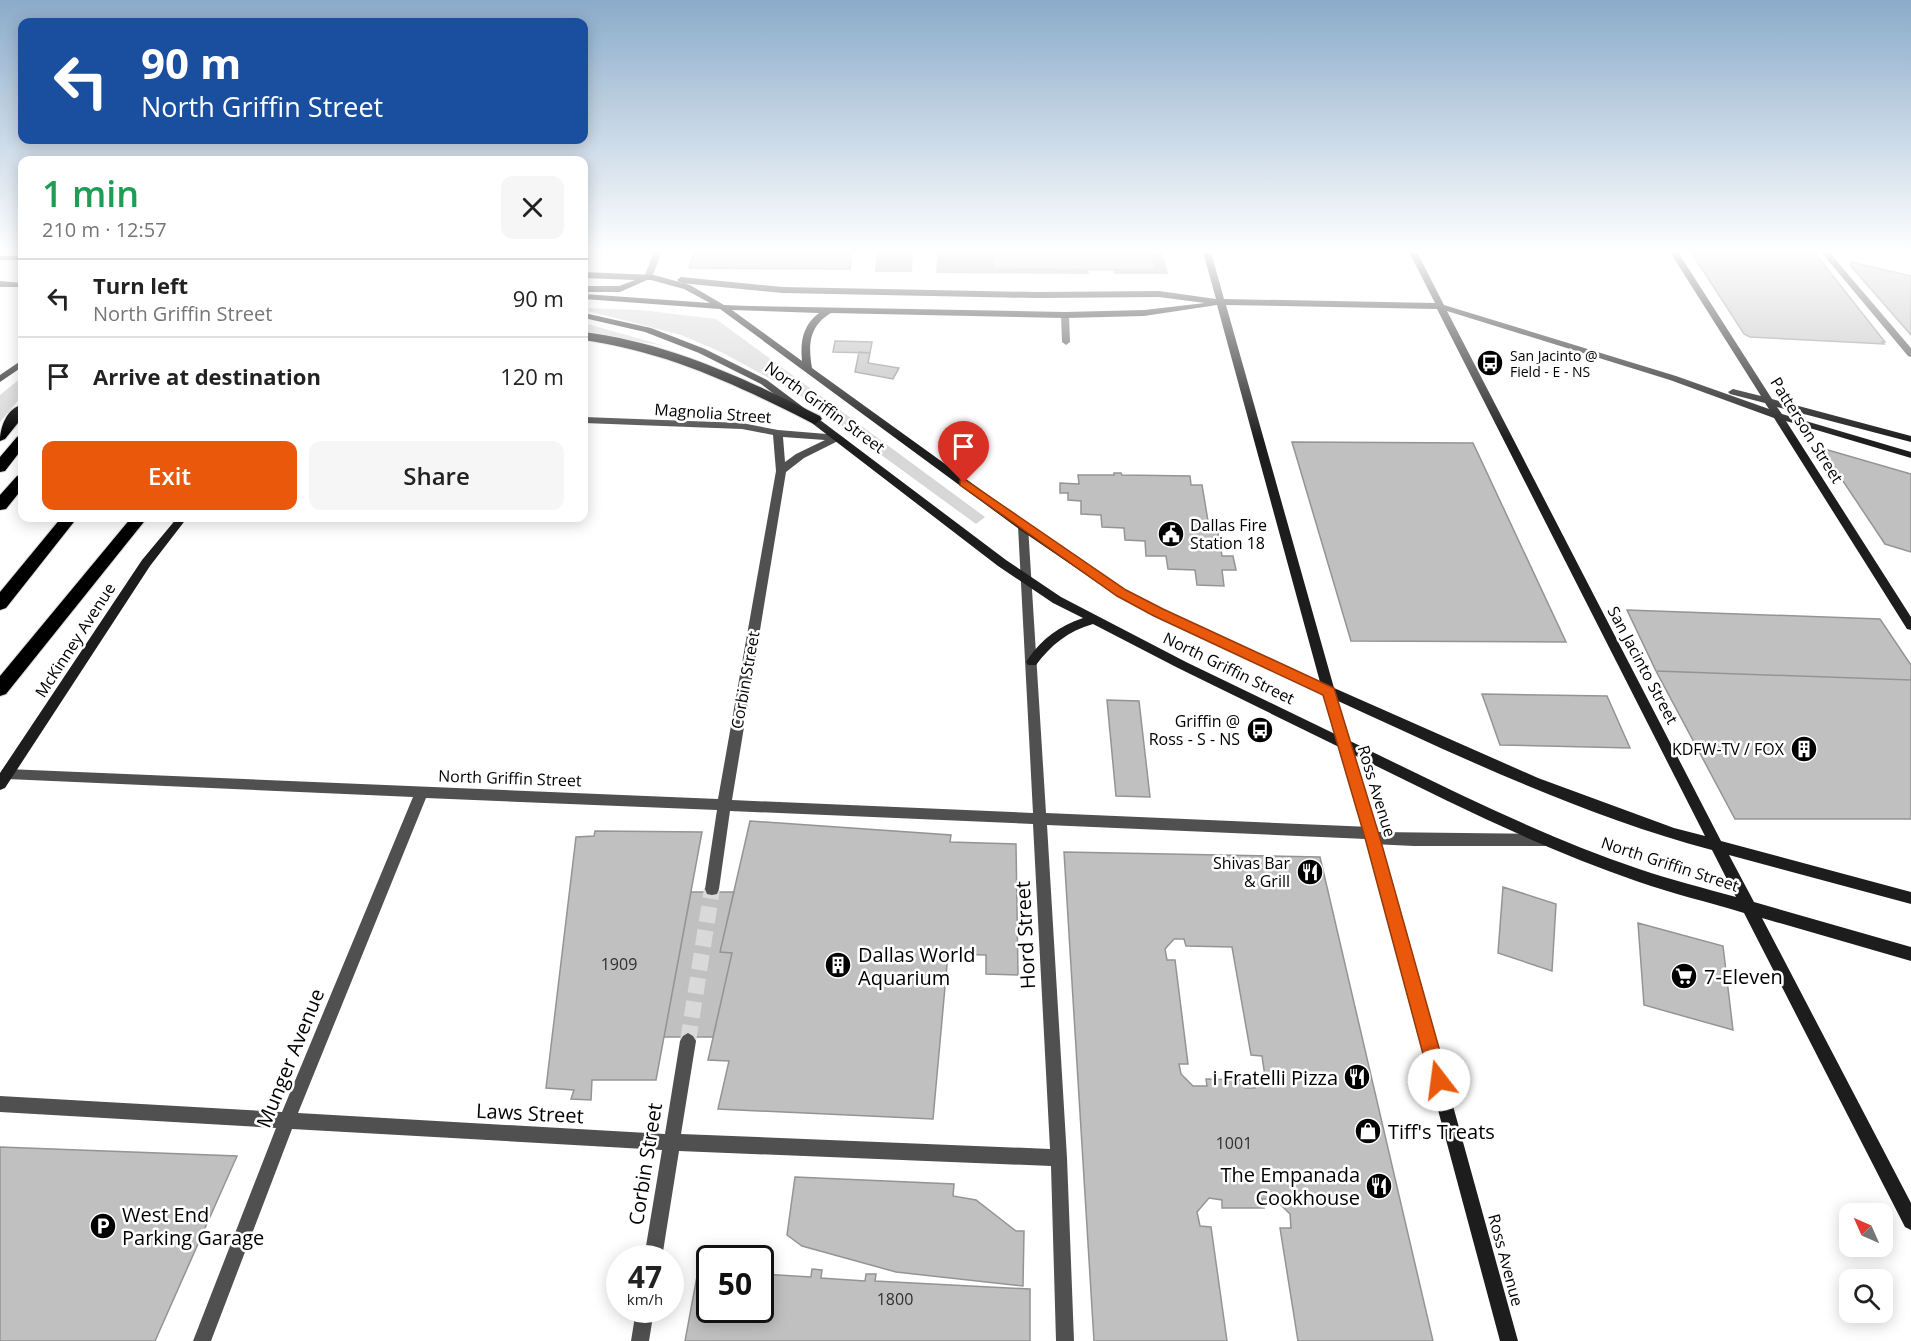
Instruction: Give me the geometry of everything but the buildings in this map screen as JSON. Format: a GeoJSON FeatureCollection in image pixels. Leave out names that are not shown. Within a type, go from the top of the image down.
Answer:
{"type":"FeatureCollection","features":[{"type":"Feature","properties":{"kind":"highway"},"geometry":{"type":"LineString","coordinates":[[588,337],[639,347],[716,371],[815,419]]}},
{"type":"Feature","properties":{"kind":"highway"},"geometry":{"type":"LineString","coordinates":[[0,436],[18,414]]}},
{"type":"Feature","properties":{"kind":"highway"},"geometry":{"type":"LineString","coordinates":[[0,467],[18,445]]}},
{"type":"Feature","properties":{"kind":"highway"},"geometry":{"type":"LineString","coordinates":[[0,505],[18,485]]}},
{"type":"Feature","properties":{"kind":"highway"},"geometry":{"type":"LineString","coordinates":[[0,604],[66,522]]}},
{"type":"Feature","properties":{"kind":"highway"},"geometry":{"type":"LineString","coordinates":[[0,689],[136,522]]}},
{"type":"Feature","properties":{"kind":"main road","name":"North Griffin Street"},"geometry":{"type":"LineString","coordinates":[[732,315],[1023,526],[1140,603],[1329,692],[1533,782],[1674,834],[1911,898]]}},
{"type":"Feature","properties":{"kind":"main road"},"geometry":{"type":"LineString","coordinates":[[808,371],[804,353],[808,328],[820,315]]}},
{"type":"Feature","properties":{"kind":"main road"},"geometry":{"type":"LineString","coordinates":[[1045,315],[1098,315]]}},
{"type":"Feature","properties":{"kind":"main road","name":"Ross Avenue"},"geometry":{"type":"LineString","coordinates":[[1224,315],[1343,743],[1372,835],[1509,1341]]}},
{"type":"Feature","properties":{"kind":"main road","name":"San Jacinto Street"},"geometry":{"type":"LineString","coordinates":[[1442,315],[1614,648],[1720,847],[1911,1221]]}},
{"type":"Feature","properties":{"kind":"main road"},"geometry":{"type":"LineString","coordinates":[[1466,315],[1673,378],[1779,416],[1911,456]]}},
{"type":"Feature","properties":{"kind":"main road","name":"Patterson Street"},"geometry":{"type":"LineString","coordinates":[[1714,315],[1911,626]]}},
{"type":"Feature","properties":{"kind":"main road","name":"North Griffin Street"},"geometry":{"type":"LineString","coordinates":[[588,317],[648,330],[702,351],[764,382],[1026,580],[1092,620],[1467,804],[1547,840],[1640,876],[1911,954]]}},
{"type":"Feature","properties":{"kind":"main road"},"geometry":{"type":"LineString","coordinates":[[0,379],[18,366]]}},
{"type":"Feature","properties":{"kind":"main road"},"geometry":{"type":"LineString","coordinates":[[1673,378],[1769,400],[1911,439]]}},
{"type":"Feature","properties":{"kind":"main road","name":"McKinney Avenue"},"geometry":{"type":"LineString","coordinates":[[4,779],[146,563],[179,522]]}},
{"type":"Feature","properties":{"kind":"main road"},"geometry":{"type":"LineString","coordinates":[[1032,662],[1045,643],[1059,632],[1075,624],[1092,620]]}},
{"type":"Feature","properties":{"kind":"street"},"geometry":{"type":"LineString","coordinates":[[1065,315],[1066,342]]}},
{"type":"Feature","properties":{"kind":"street"},"geometry":{"type":"LineString","coordinates":[[1878,315],[1911,354]]}},
{"type":"Feature","properties":{"kind":"street","name":"Magnolia Street"},"geometry":{"type":"LineString","coordinates":[[588,420],[742,426],[840,438]]}},
{"type":"Feature","properties":{"kind":"street","name":"Corbin Street"},"geometry":{"type":"LineString","coordinates":[[712,889],[724,805],[781,471],[778,432]]}},
{"type":"Feature","properties":{"kind":"street"},"geometry":{"type":"LineString","coordinates":[[781,471],[800,456],[840,438]]}},
{"type":"Feature","properties":{"kind":"street","name":"Hord Street"},"geometry":{"type":"LineString","coordinates":[[1023,526],[1059,1158],[1065,1341]]}},
{"type":"Feature","properties":{"kind":"street","name":"North Griffin Street"},"geometry":{"type":"LineString","coordinates":[[4,779],[422,792],[724,805],[1372,835],[1414,840],[1547,840]]}},
{"type":"Feature","properties":{"kind":"street","name":"Munger Avenue"},"geometry":{"type":"LineString","coordinates":[[202,1341],[286,1122],[422,792]]}},
{"type":"Feature","properties":{"kind":"street","name":"Corbin Street"},"geometry":{"type":"LineString","coordinates":[[655,1245],[688,1041]]}},
{"type":"Feature","properties":{"kind":"street","name":"Laws Street"},"geometry":{"type":"LineString","coordinates":[[0,1104],[286,1122],[671,1142],[1059,1158]]}},
{"type":"Feature","properties":{"kind":"street"},"geometry":{"type":"LineString","coordinates":[[640,1341],[643,1323]]}},
{"type":"Feature","properties":{"kind":"shaded area"},"geometry":{"type":"Polygon","coordinates":[[[602,315],[679,315],[716,319],[985,517],[976,524],[795,392],[721,352],[681,335],[602,315]]]}},
{"type":"Feature","properties":{"kind":"shaded area"},"geometry":{"type":"Polygon","coordinates":[[[588,324],[665,346],[588,333],[588,324]]]}},
{"type":"Feature","properties":{"kind":"shaded area"},"geometry":{"type":"Polygon","coordinates":[[[18,380],[18,401],[0,422],[0,395],[18,380]]]}},
{"type":"Feature","properties":{"kind":"tunnel"},"geometry":{"type":"LineString","coordinates":[[688,1041],[712,889]]}},
{"type":"Feature","properties":{"kind":"place","name":"San Jacinto @ Field - E - NS"},"geometry":{"type":"Point","coordinates":[1490,363]}},
{"type":"Feature","properties":{"kind":"place","name":"Dallas Fire Station 18"},"geometry":{"type":"Point","coordinates":[1171,534]}},
{"type":"Feature","properties":{"kind":"place","name":"Griffin @ Ross - S - NS"},"geometry":{"type":"Point","coordinates":[1260,730]}},
{"type":"Feature","properties":{"kind":"place","name":"KDFW-TV / FOX"},"geometry":{"type":"Point","coordinates":[1804,749]}},
{"type":"Feature","properties":{"kind":"place","name":"Shivas Bar & Grill"},"geometry":{"type":"Point","coordinates":[1310,872]}},
{"type":"Feature","properties":{"kind":"place","name":"Dallas World Aquarium"},"geometry":{"type":"Point","coordinates":[838,965]}},
{"type":"Feature","properties":{"kind":"place","name":"7-Eleven"},"geometry":{"type":"Point","coordinates":[1684,976]}},
{"type":"Feature","properties":{"kind":"place","name":"i Fratelli Pizza"},"geometry":{"type":"Point","coordinates":[1357,1077]}},
{"type":"Feature","properties":{"kind":"place","name":"Tiff's Treats"},"geometry":{"type":"Point","coordinates":[1368,1131]}},
{"type":"Feature","properties":{"kind":"place","name":"The Empanada Cookhouse"},"geometry":{"type":"Point","coordinates":[1379,1186]}},
{"type":"Feature","properties":{"kind":"place","name":"West End Parking Garage"},"geometry":{"type":"Point","coordinates":[103,1226]}},
{"type":"Feature","properties":{"kind":"route"},"geometry":{"type":"LineString","coordinates":[[964,483],[1121,593],[1158,613],[1329,692],[1439,1080]]}}]}
